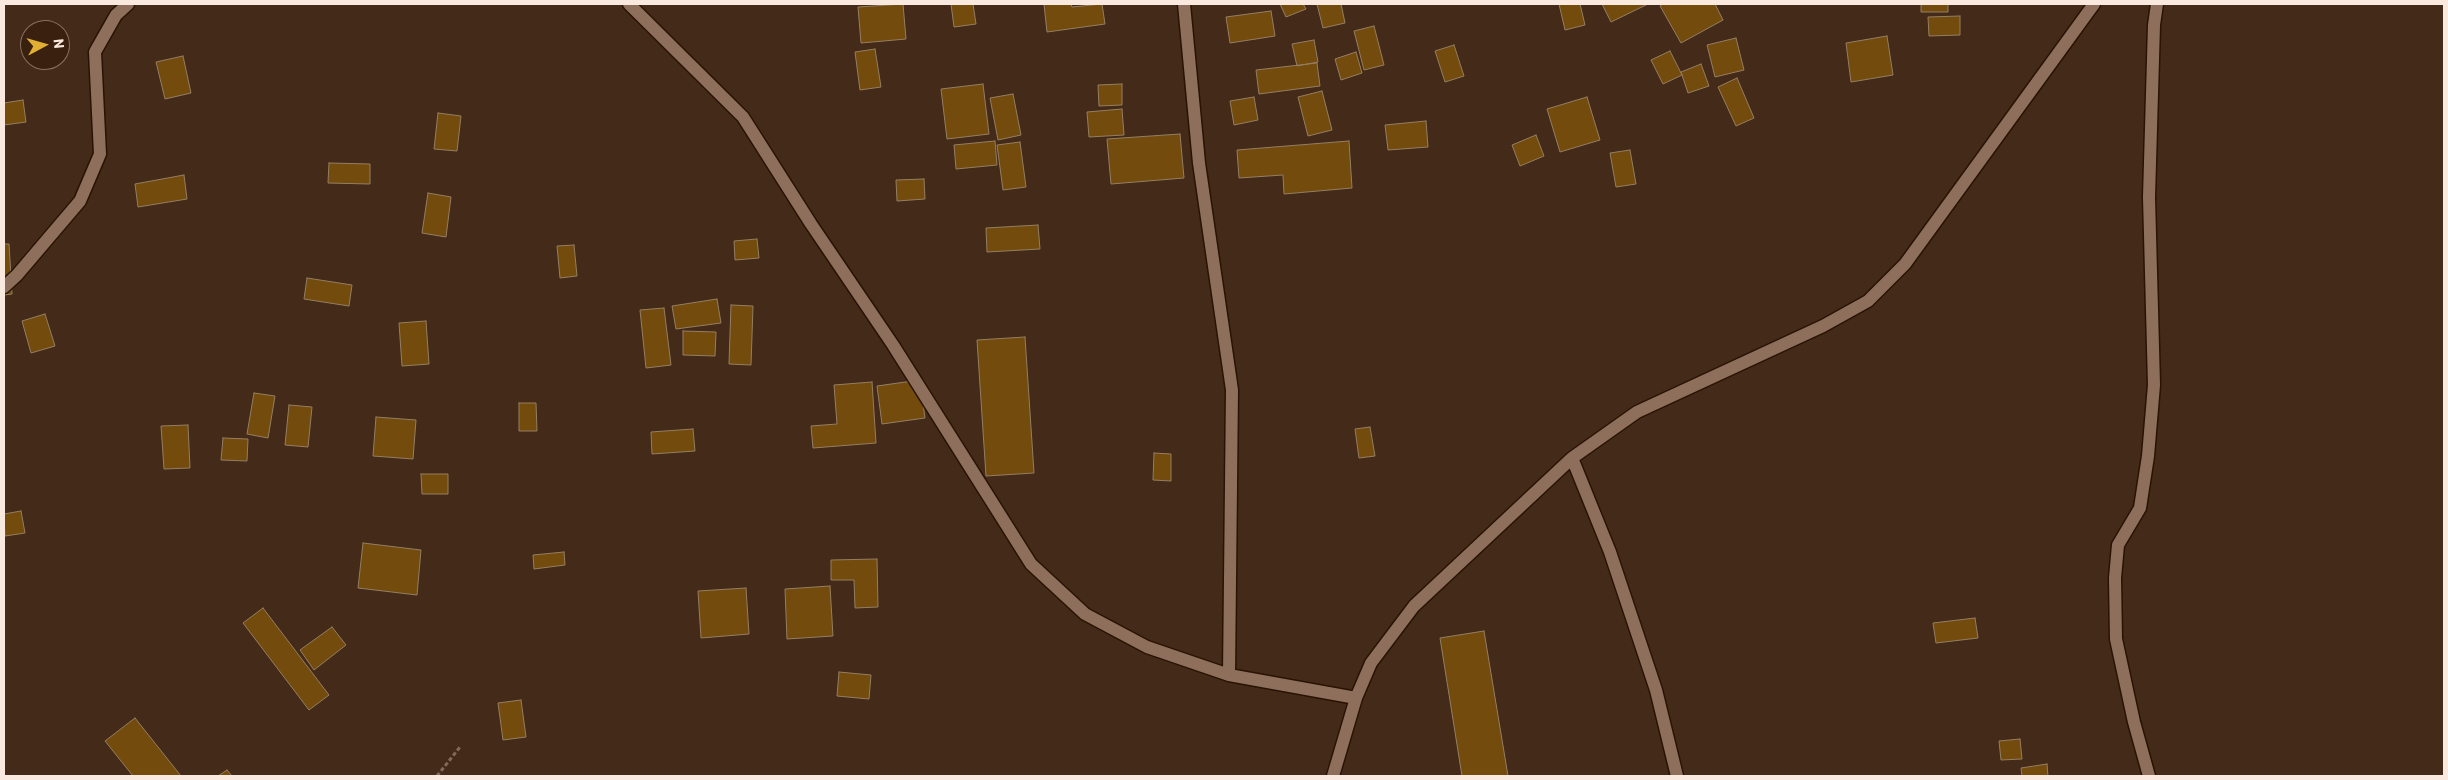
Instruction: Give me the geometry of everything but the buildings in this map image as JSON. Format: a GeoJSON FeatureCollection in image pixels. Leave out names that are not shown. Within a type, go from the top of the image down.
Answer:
{"type":"FeatureCollection","features":[{"type":"Feature","properties":{"kind":"street"},"geometry":{"type":"LineString","coordinates":[[4,286],[17,275],[80,201],[100,154],[95,52],[116,15],[128,4]]}},
{"type":"Feature","properties":{"kind":"street"},"geometry":{"type":"LineString","coordinates":[[629,4],[743,117],[811,224],[892,345],[1031,564],[1085,614],[1147,647],[1229,675],[1356,698]]}},
{"type":"Feature","properties":{"kind":"street"},"geometry":{"type":"LineString","coordinates":[[1184,4],[1199,163],[1232,390],[1229,675]]}},
{"type":"Feature","properties":{"kind":"street"},"geometry":{"type":"LineString","coordinates":[[1333,776],[1356,698],[1371,663],[1414,606],[1572,458],[1637,412],[1822,326],[1868,301],[1905,264],[2094,4]]}},
{"type":"Feature","properties":{"kind":"street"},"geometry":{"type":"LineString","coordinates":[[2149,776],[2134,722],[2116,638],[2114,578],[2118,545],[2140,508],[2148,456],[2154,385],[2149,197],[2154,26],[2157,4]]}},
{"type":"Feature","properties":{"kind":"street"},"geometry":{"type":"LineString","coordinates":[[1572,458],[1610,552],[1656,690],[1678,776]]}},
{"type":"Feature","properties":{"kind":"path"},"geometry":{"type":"LineString","coordinates":[[437,776],[460,747]]}}]}
